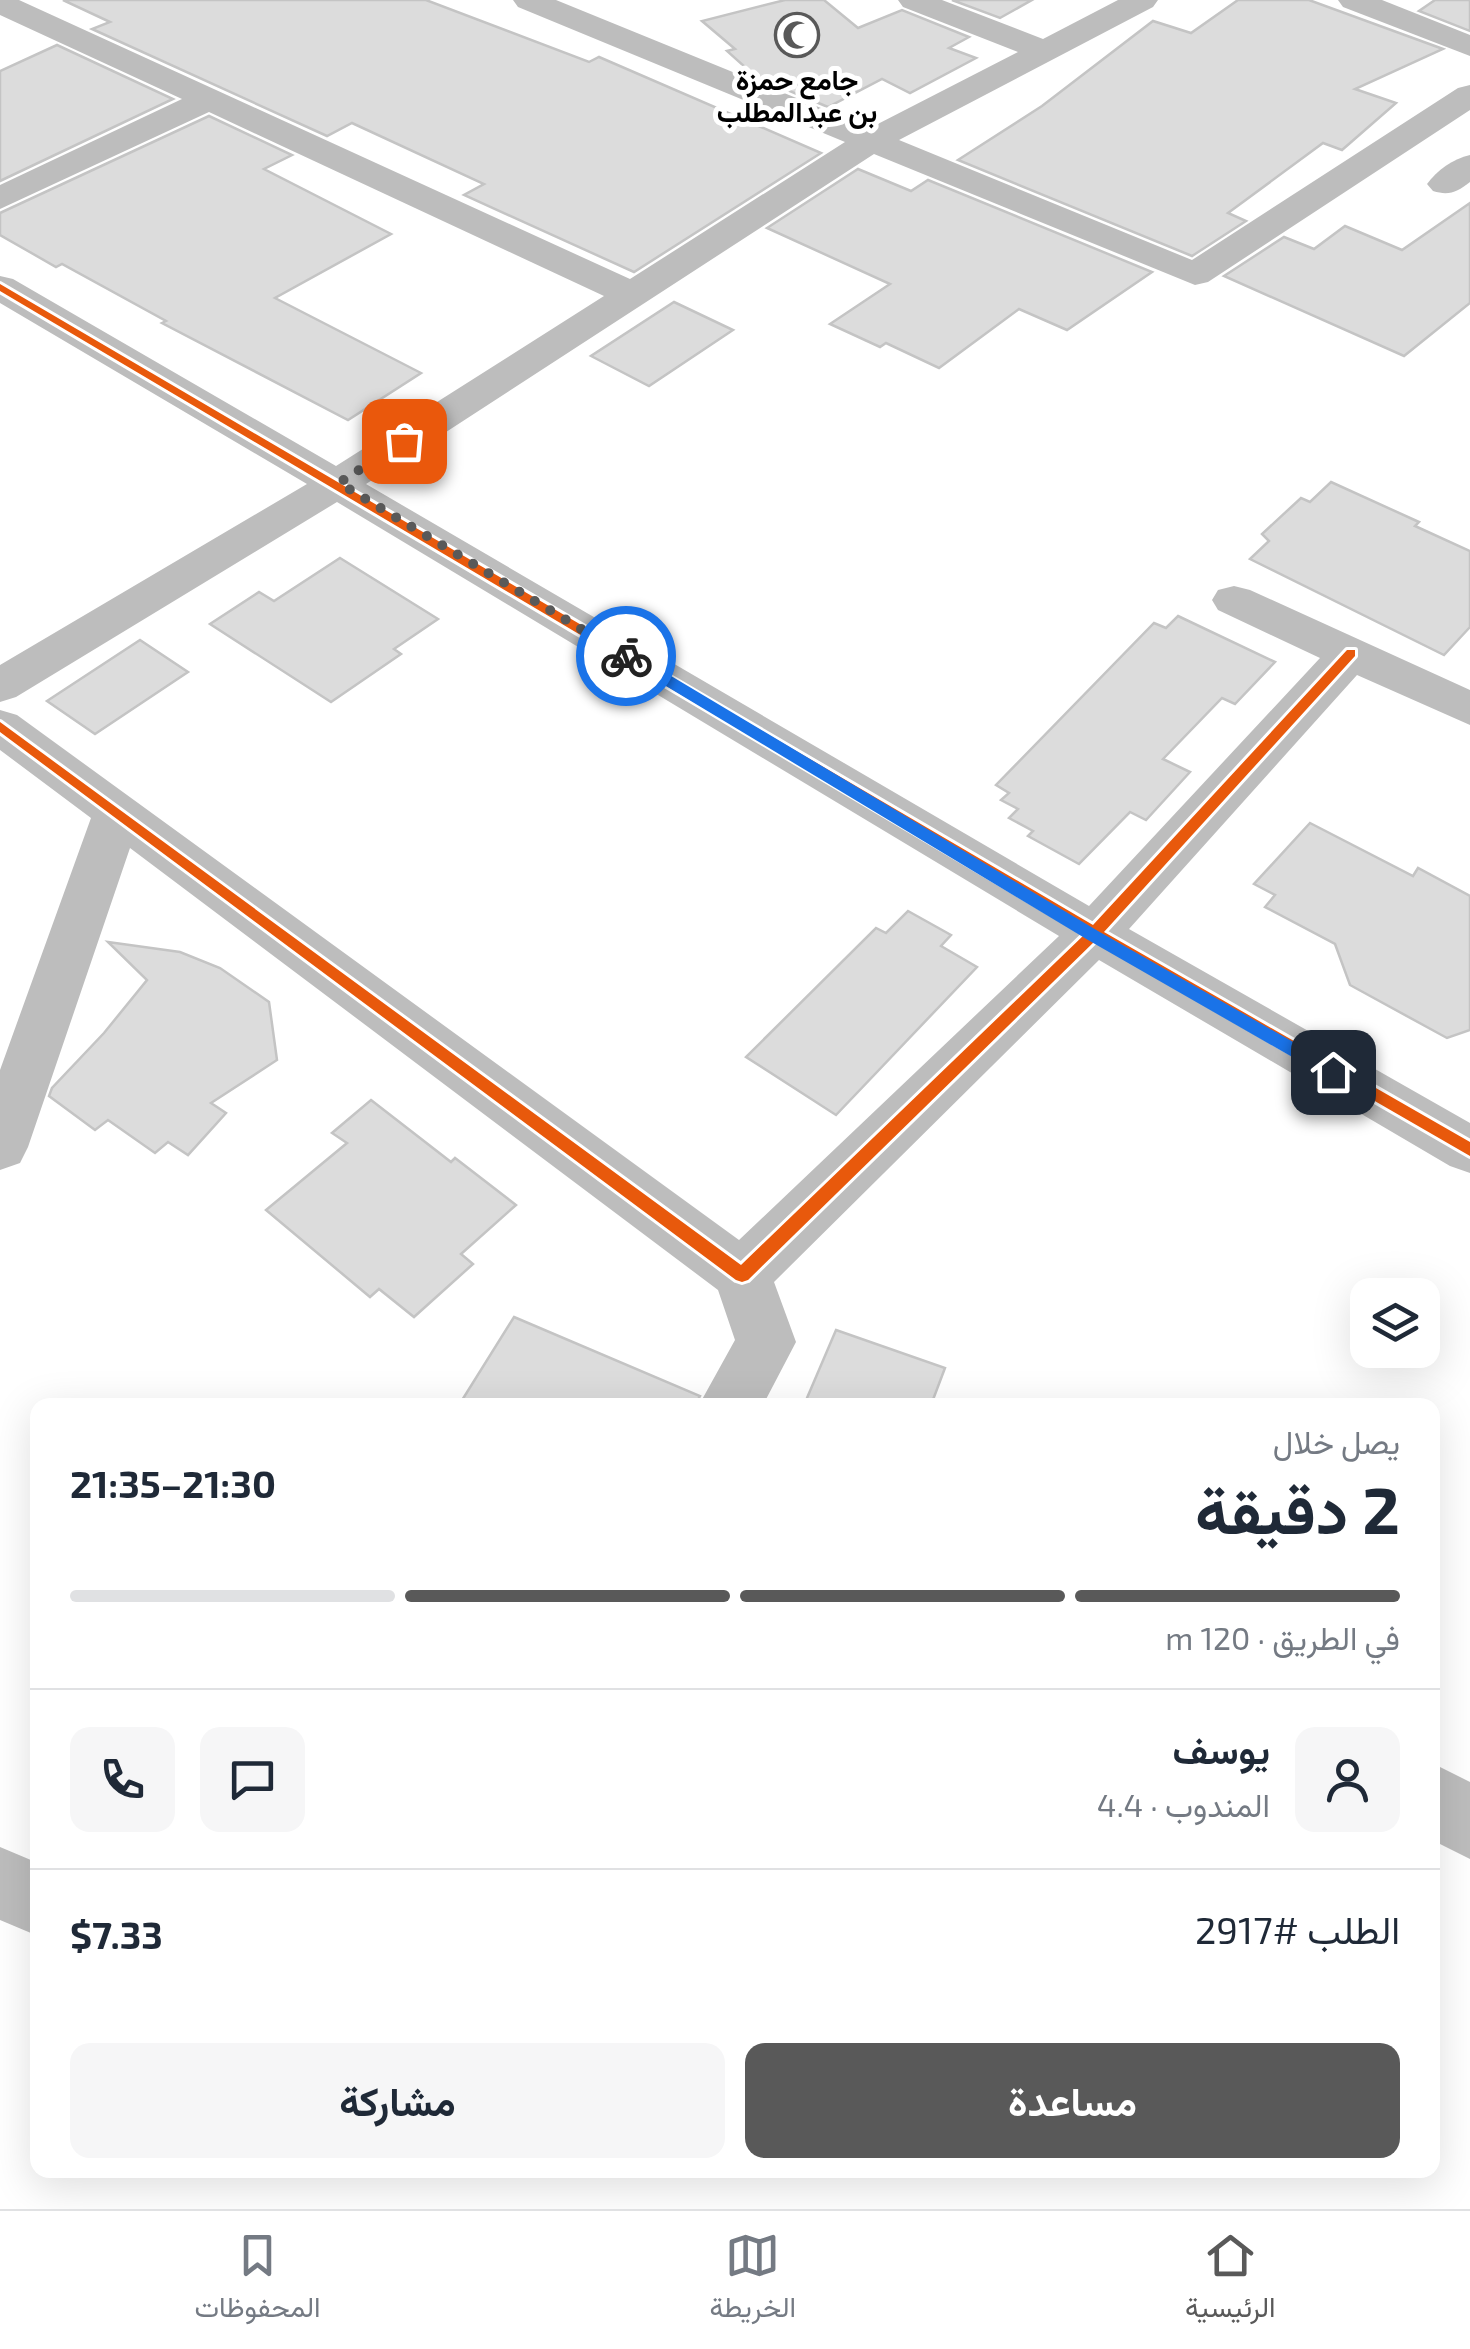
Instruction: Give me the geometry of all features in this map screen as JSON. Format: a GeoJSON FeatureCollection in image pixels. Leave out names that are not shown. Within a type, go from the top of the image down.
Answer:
{"type":"FeatureCollection","features":[{"type":"Feature","properties":{"kind":"street"},"geometry":{"type":"LineString","coordinates":[[531,0],[1195,274],[1470,95]]}},
{"type":"Feature","properties":{"kind":"street"},"geometry":{"type":"LineString","coordinates":[[914,0],[1046,51]]}},
{"type":"Feature","properties":{"kind":"street"},"geometry":{"type":"LineString","coordinates":[[0,686],[339,483],[871,140],[1142,0]]}},
{"type":"Feature","properties":{"kind":"street"},"geometry":{"type":"LineString","coordinates":[[1354,0],[1470,46]]}},
{"type":"Feature","properties":{"kind":"street"},"geometry":{"type":"LineString","coordinates":[[0,3],[633,294]]}},
{"type":"Feature","properties":{"kind":"street"},"geometry":{"type":"LineString","coordinates":[[0,198],[208,100]]}},
{"type":"Feature","properties":{"kind":"street"},"geometry":{"type":"LineString","coordinates":[[0,287],[339,483],[1093,936],[1470,1150]]}},
{"type":"Feature","properties":{"kind":"street"},"geometry":{"type":"LineString","coordinates":[[1234,600],[1470,710]]}},
{"type":"Feature","properties":{"kind":"street"},"geometry":{"type":"LineString","coordinates":[[742,1275],[1093,936],[1352,652]]}},
{"type":"Feature","properties":{"kind":"street"},"geometry":{"type":"LineString","coordinates":[[0,726],[742,1275],[766,1342],[734,1398]]}},
{"type":"Feature","properties":{"kind":"street"},"geometry":{"type":"LineString","coordinates":[[0,1147],[118,810]]}},
{"type":"Feature","properties":{"kind":"street"},"geometry":{"type":"LineString","coordinates":[[1440,1803],[1470,1824]]}},
{"type":"Feature","properties":{"kind":"street"},"geometry":{"type":"LineString","coordinates":[[0,1883],[30,1896]]}},
{"type":"Feature","properties":{"kind":"building"},"geometry":{"type":"Polygon","coordinates":[[[63,0],[426,0],[589,62],[599,57],[821,153],[634,272],[464,195],[484,184],[352,123],[327,136],[92,29],[110,22],[63,0]]]}},
{"type":"Feature","properties":{"kind":"building"},"geometry":{"type":"Polygon","coordinates":[[[785,0],[824,0],[858,28],[902,10],[969,37],[949,48],[976,58],[910,93],[882,79],[828,107],[756,77],[727,51],[735,49],[702,21],[785,0]]]}},
{"type":"Feature","properties":{"kind":"building"},"geometry":{"type":"Polygon","coordinates":[[[952,0],[1032,0],[1000,18],[952,0]]]}},
{"type":"Feature","properties":{"kind":"building"},"geometry":{"type":"Polygon","coordinates":[[[1238,0],[1309,0],[1443,49],[1355,89],[1396,103],[1342,150],[1323,143],[1228,213],[1246,221],[1192,256],[958,160],[1042,106],[1153,21],[1191,33],[1238,0]]]}},
{"type":"Feature","properties":{"kind":"building"},"geometry":{"type":"Polygon","coordinates":[[[1435,0],[1470,0],[1470,31],[1419,11],[1435,0]]]}},
{"type":"Feature","properties":{"kind":"building"},"geometry":{"type":"Polygon","coordinates":[[[57,45],[173,99],[0,181],[0,71],[57,45]]]}},
{"type":"Feature","properties":{"kind":"building"},"geometry":{"type":"Polygon","coordinates":[[[209,116],[292,155],[264,169],[391,234],[275,298],[421,373],[348,420],[162,323],[166,321],[62,264],[56,267],[0,235],[0,213],[209,116]]]}},
{"type":"Feature","properties":{"kind":"building"},"geometry":{"type":"Polygon","coordinates":[[[858,169],[911,191],[928,180],[1152,272],[1067,330],[1019,309],[939,368],[886,343],[880,347],[830,324],[890,284],[767,228],[858,169]]]}},
{"type":"Feature","properties":{"kind":"building"},"geometry":{"type":"Polygon","coordinates":[[[1470,203],[1470,303],[1404,356],[1224,276],[1284,237],[1314,249],[1345,226],[1402,250],[1470,203]]]}},
{"type":"Feature","properties":{"kind":"building"},"geometry":{"type":"Polygon","coordinates":[[[674,302],[733,330],[649,386],[591,356],[674,302]]]}},
{"type":"Feature","properties":{"kind":"building"},"geometry":{"type":"Polygon","coordinates":[[[1331,482],[1419,522],[1415,526],[1470,551],[1470,627],[1444,655],[1250,559],[1269,541],[1262,534],[1301,498],[1310,502],[1331,482]]]}},
{"type":"Feature","properties":{"kind":"building"},"geometry":{"type":"Polygon","coordinates":[[[340,558],[438,619],[394,649],[401,654],[331,702],[210,624],[259,592],[274,601],[340,558]]]}},
{"type":"Feature","properties":{"kind":"building"},"geometry":{"type":"Polygon","coordinates":[[[1178,616],[1275,662],[1235,704],[1222,698],[1163,759],[1190,772],[1146,820],[1130,812],[1079,864],[1028,836],[1033,831],[1009,818],[1018,809],[1001,800],[1009,793],[996,785],[1154,623],[1166,628],[1178,616]]]}},
{"type":"Feature","properties":{"kind":"building"},"geometry":{"type":"Polygon","coordinates":[[[140,640],[188,672],[95,734],[47,701],[140,640]]]}},
{"type":"Feature","properties":{"kind":"building"},"geometry":{"type":"Polygon","coordinates":[[[1310,823],[1413,876],[1418,868],[1470,896],[1470,1030],[1447,1038],[1350,985],[1335,944],[1265,907],[1275,895],[1254,884],[1310,823]]]}},
{"type":"Feature","properties":{"kind":"building"},"geometry":{"type":"Polygon","coordinates":[[[908,911],[951,935],[941,946],[977,967],[836,1115],[746,1057],[876,928],[886,933],[908,911]]]}},
{"type":"Feature","properties":{"kind":"building"},"geometry":{"type":"Polygon","coordinates":[[[108,942],[180,952],[220,968],[269,1002],[277,1060],[211,1103],[226,1113],[188,1155],[168,1142],[155,1153],[108,1120],[95,1130],[49,1096],[147,980],[108,942]]]}},
{"type":"Feature","properties":{"kind":"building"},"geometry":{"type":"Polygon","coordinates":[[[371,1100],[451,1162],[455,1158],[516,1205],[461,1254],[473,1264],[414,1317],[379,1289],[370,1297],[266,1210],[347,1143],[332,1133],[371,1100]]]}},
{"type":"Feature","properties":{"kind":"building"},"geometry":{"type":"Polygon","coordinates":[[[514,1317],[700,1396],[699,1398],[463,1398],[514,1317]]]}},
{"type":"Feature","properties":{"kind":"building"},"geometry":{"type":"Polygon","coordinates":[[[836,1330],[945,1368],[934,1398],[807,1398],[836,1330]]]}},
{"type":"Feature","properties":{"kind":"cycle path"},"geometry":{"type":"LineString","coordinates":[[0,287],[1101,937],[1470,1150]]}},
{"type":"Feature","properties":{"kind":"cycle path"},"geometry":{"type":"LineString","coordinates":[[0,726],[742,1275],[1093,935],[1351,653]]}},
{"type":"Feature","properties":{"kind":"way so far"},"geometry":{"type":"LineString","coordinates":[[404,441],[339,483],[626,656]]}},
{"type":"Feature","properties":{"kind":"place","name":"جامع حمزة بن عبدالمطلب"},"geometry":{"type":"Point","coordinates":[797,35]}},
{"type":"Feature","properties":{"kind":"route"},"geometry":{"type":"LineString","coordinates":[[626,656],[1093,936],[1333,1072]]}}]}
